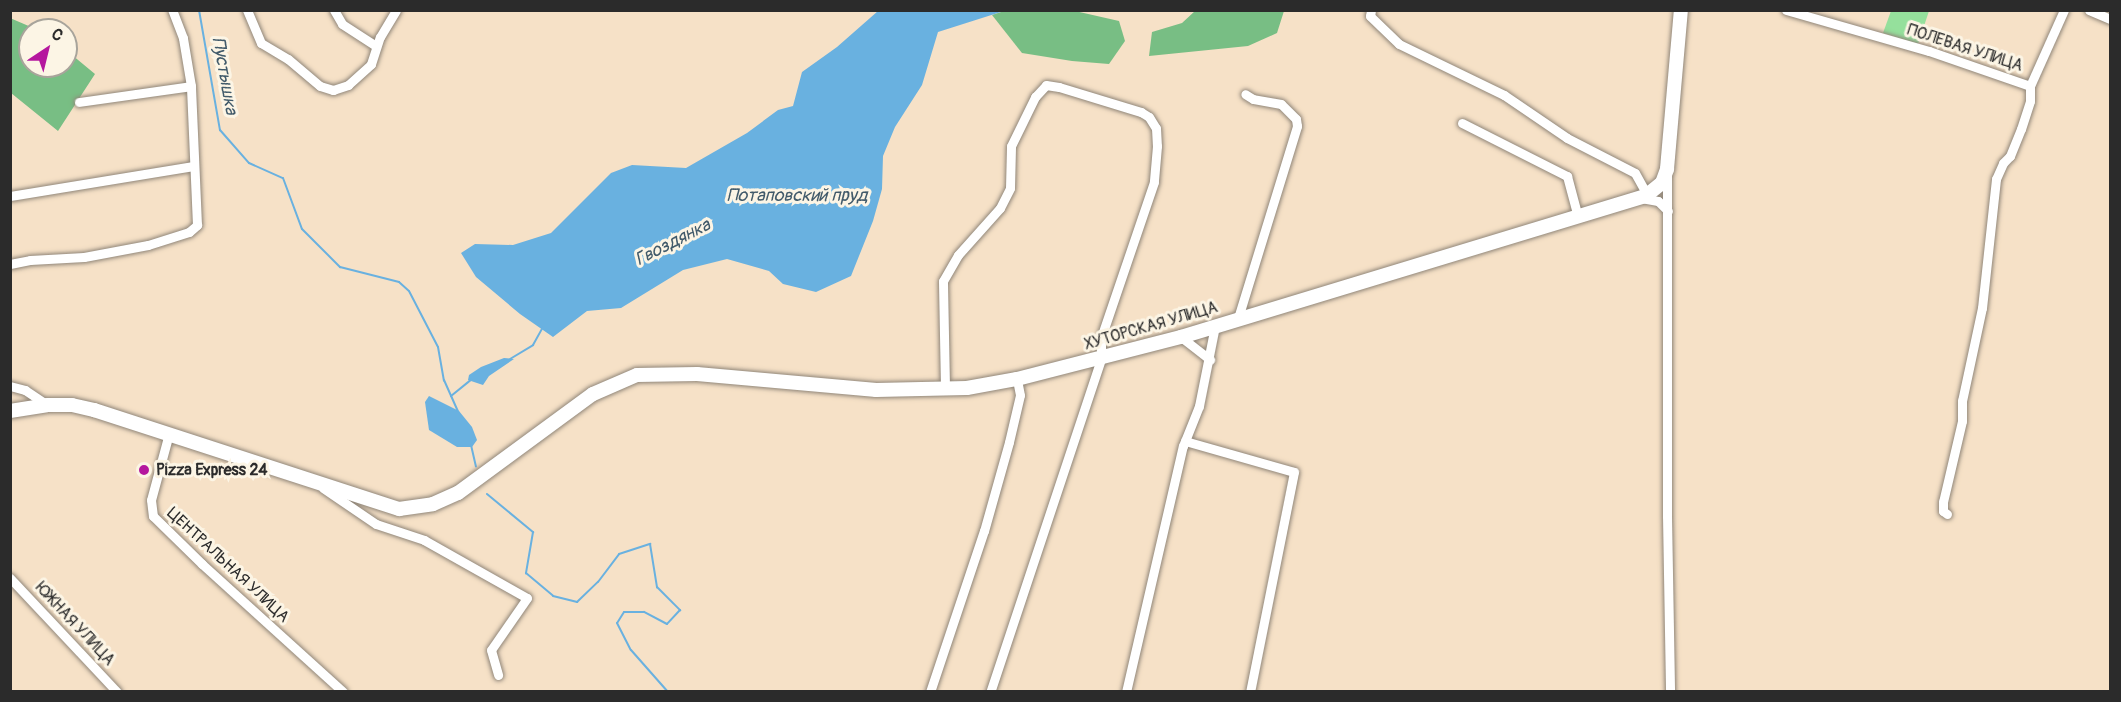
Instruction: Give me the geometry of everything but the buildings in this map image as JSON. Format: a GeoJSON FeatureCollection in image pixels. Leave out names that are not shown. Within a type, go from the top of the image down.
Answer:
{"type":"FeatureCollection","features":[{"type":"Feature","properties":{"kind":"main road"},"geometry":{"type":"LineString","coordinates":[[1644,197],[1662,183],[1667,169],[1681,10]]}},
{"type":"Feature","properties":{"kind":"main road","name":"ХУТОРСКАЯ УЛИЦА"},"geometry":{"type":"LineString","coordinates":[[10,411],[47,405],[72,405],[94,410],[168,436],[399,509],[433,504],[473,484],[593,394],[637,375],[697,374],[876,390],[968,388],[1101,359],[1181,337],[1362,280],[1644,197]]}},
{"type":"Feature","properties":{"kind":"street"},"geometry":{"type":"LineString","coordinates":[[10,264],[30,260],[84,257],[148,245],[189,232],[197,225],[191,86],[183,38],[172,10]]}},
{"type":"Feature","properties":{"kind":"street"},"geometry":{"type":"LineString","coordinates":[[247,10],[261,43],[288,59],[325,89],[340,89],[348,85],[371,64],[376,46],[396,10]]}},
{"type":"Feature","properties":{"kind":"street"},"geometry":{"type":"LineString","coordinates":[[334,10],[342,24],[376,46]]}},
{"type":"Feature","properties":{"kind":"street"},"geometry":{"type":"LineString","coordinates":[[1371,10],[1370,16],[1399,44],[1504,95],[1567,138],[1635,173],[1644,197],[1658,201],[1668,212]]}},
{"type":"Feature","properties":{"kind":"street","name":"ПОЛЕВАЯ УЛИЦА"},"geometry":{"type":"LineString","coordinates":[[1786,10],[1929,51],[2030,86]]}},
{"type":"Feature","properties":{"kind":"street"},"geometry":{"type":"LineString","coordinates":[[1947,514],[1943,511],[1943,502],[1962,421],[1962,401],[1982,308],[1996,179],[2003,163],[2010,156],[2027,114],[2030,86],[2064,10]]}},
{"type":"Feature","properties":{"kind":"street"},"geometry":{"type":"LineString","coordinates":[[2089,10],[2110,19]]}},
{"type":"Feature","properties":{"kind":"street"},"geometry":{"type":"LineString","coordinates":[[945,387],[943,281],[958,255],[1000,208],[1012,176],[1011,146],[1035,97],[1046,85],[1141,112],[1153,121],[1156,128],[1157,164],[1154,182],[1101,338],[1101,359],[990,692]]}},
{"type":"Feature","properties":{"kind":"street"},"geometry":{"type":"LineString","coordinates":[[79,102],[191,86]]}},
{"type":"Feature","properties":{"kind":"street"},"geometry":{"type":"LineString","coordinates":[[1238,318],[1297,126],[1296,119],[1281,104],[1253,99],[1245,94]]}},
{"type":"Feature","properties":{"kind":"street"},"geometry":{"type":"LineString","coordinates":[[1461,123],[1567,176],[1578,217]]}},
{"type":"Feature","properties":{"kind":"street"},"geometry":{"type":"LineString","coordinates":[[10,196],[194,166]]}},
{"type":"Feature","properties":{"kind":"street"},"geometry":{"type":"LineString","coordinates":[[1667,169],[1666,516],[1670,692]]}},
{"type":"Feature","properties":{"kind":"street"},"geometry":{"type":"LineString","coordinates":[[1126,692],[1185,441],[1199,406],[1215,326]]}},
{"type":"Feature","properties":{"kind":"street"},"geometry":{"type":"LineString","coordinates":[[1181,337],[1210,360]]}},
{"type":"Feature","properties":{"kind":"street"},"geometry":{"type":"LineString","coordinates":[[930,692],[984,531],[1009,442],[1020,395],[1017,379]]}},
{"type":"Feature","properties":{"kind":"street"},"geometry":{"type":"LineString","coordinates":[[10,386],[25,390],[47,405]]}},
{"type":"Feature","properties":{"kind":"street","name":"ЦЕНТРАЛЬНАЯ УЛИЦА"},"geometry":{"type":"LineString","coordinates":[[168,436],[151,500],[153,516],[202,564],[343,692]]}},
{"type":"Feature","properties":{"kind":"street"},"geometry":{"type":"LineString","coordinates":[[1185,441],[1294,472],[1250,692]]}},
{"type":"Feature","properties":{"kind":"street"},"geometry":{"type":"LineString","coordinates":[[311,480],[376,524],[424,540],[527,598],[491,650],[498,675]]}},
{"type":"Feature","properties":{"kind":"street","name":"ЮЖНАЯ УЛИЦА"},"geometry":{"type":"LineString","coordinates":[[10,578],[117,692]]}},
{"type":"Feature","properties":{"kind":"green space"},"geometry":{"type":"Polygon","coordinates":[[[1004,11],[1075,11],[1119,21],[1125,41],[1109,64],[1022,53],[992,15],[1004,11]]]}},
{"type":"Feature","properties":{"kind":"green space"},"geometry":{"type":"Polygon","coordinates":[[[1195,11],[1284,11],[1277,33],[1248,46],[1149,56],[1152,32],[1182,23],[1195,11]]]}},
{"type":"Feature","properties":{"kind":"green space"},"geometry":{"type":"Polygon","coordinates":[[[1891,11],[1929,11],[1918,44],[1883,33],[1891,11]]]}},
{"type":"Feature","properties":{"kind":"green space"},"geometry":{"type":"Polygon","coordinates":[[[10,18],[18,21],[18,78],[78,78],[78,60],[95,74],[58,131],[11,93],[10,18]]]}},
{"type":"Feature","properties":{"kind":"water","name":"Потаповский пруд"},"geometry":{"type":"Polygon","coordinates":[[[878,11],[1004,11],[938,32],[922,85],[895,127],[883,156],[882,189],[873,221],[851,276],[816,292],[783,284],[769,271],[727,259],[683,270],[621,308],[587,311],[553,337],[520,314],[476,277],[461,253],[475,244],[513,245],[551,233],[611,173],[632,165],[686,168],[747,133],[778,110],[793,106],[802,72],[837,47],[878,11]]]}},
{"type":"Feature","properties":{"kind":"water"},"geometry":{"type":"Polygon","coordinates":[[[504,358],[514,359],[489,376],[483,385],[468,380],[469,375],[481,367],[504,358]]]}},
{"type":"Feature","properties":{"kind":"water"},"geometry":{"type":"Polygon","coordinates":[[[429,396],[459,411],[472,427],[477,440],[472,447],[457,447],[429,430],[425,402],[429,396]]]}},
{"type":"Feature","properties":{"kind":"waterway","name":"Пустышка"},"geometry":{"type":"LineString","coordinates":[[199,10],[220,130],[249,163],[283,178],[302,229],[340,267],[399,282],[409,291],[438,347],[444,380],[458,412]]}},
{"type":"Feature","properties":{"kind":"waterway","name":"Гвоздянка"},"geometry":{"type":"LineString","coordinates":[[510,359],[533,345],[543,327]]}},
{"type":"Feature","properties":{"kind":"waterway","name":"Гвоздянка"},"geometry":{"type":"LineString","coordinates":[[451,396],[471,380]]}},
{"type":"Feature","properties":{"kind":"waterway","name":"Гвоздянка"},"geometry":{"type":"LineString","coordinates":[[471,445],[476,466]]}},
{"type":"Feature","properties":{"kind":"waterway","name":"Гвоздянка"},"geometry":{"type":"LineString","coordinates":[[487,494],[533,532],[526,573],[553,596],[577,602],[598,582],[619,554],[650,544],[657,587],[680,610],[667,624],[644,612],[624,612],[617,623],[631,650],[668,692]]}},
{"type":"Feature","properties":{"kind":"place","name":"Pizza Express 24"},"geometry":{"type":"Point","coordinates":[144,470]}}]}
